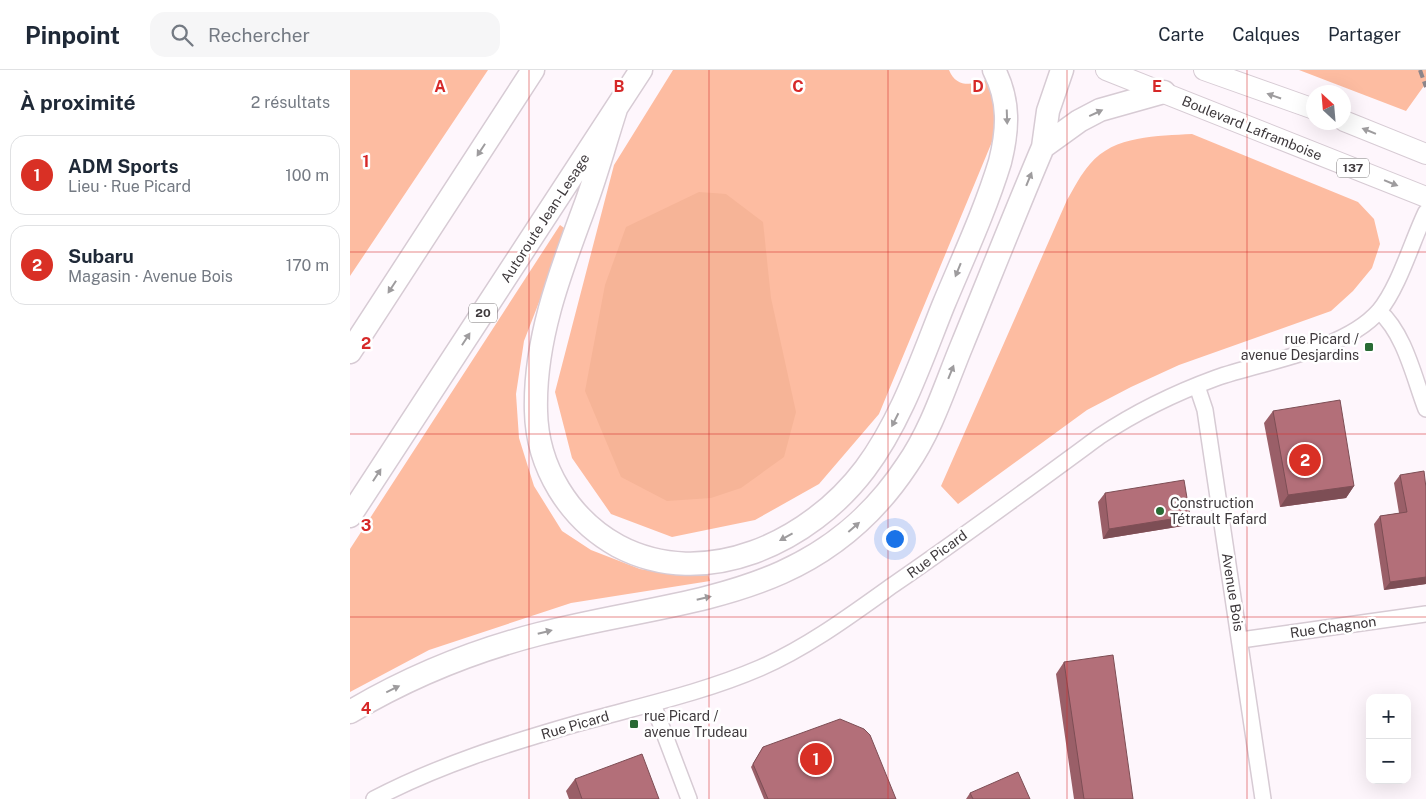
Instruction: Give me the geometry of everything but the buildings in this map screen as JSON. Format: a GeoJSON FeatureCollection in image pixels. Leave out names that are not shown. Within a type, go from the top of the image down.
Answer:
{"type":"FeatureCollection","features":[{"type":"Feature","properties":{"kind":"highway"},"geometry":{"type":"LineString","coordinates":[[350,352],[533,70]]}},
{"type":"Feature","properties":{"kind":"highway","name":"Autoroute Jean-Lesage"},"geometry":{"type":"LineString","coordinates":[[350,516],[641,70]]}},
{"type":"Feature","properties":{"kind":"highway"},"geometry":{"type":"LineString","coordinates":[[616,109],[586,202],[566,253],[548,317],[536,397],[539,442],[549,472],[565,499],[580,517],[606,538],[627,550],[650,559],[678,564],[706,563],[755,552],[800,529],[845,493],[865,470],[883,442],[914,377],[1000,162],[1006,133],[1007,114],[1002,90],[994,70]]}},
{"type":"Feature","properties":{"kind":"highway"},"geometry":{"type":"LineString","coordinates":[[350,712],[421,675],[504,644],[556,630],[728,593],[762,582],[810,560],[842,538],[884,497],[907,465],[921,441],[1043,146],[1048,111],[1062,70]]}},
{"type":"Feature","properties":{"kind":"highway"},"geometry":{"type":"LineString","coordinates":[[1043,146],[1079,121],[1100,110],[1164,92]]}},
{"type":"Feature","properties":{"kind":"main road","name":"Boulevard Laframboise"},"geometry":{"type":"LineString","coordinates":[[1106,70],[1426,197]]}},
{"type":"Feature","properties":{"kind":"main road"},"geometry":{"type":"LineString","coordinates":[[1204,70],[1306,106]]}},
{"type":"Feature","properties":{"kind":"main road"},"geometry":{"type":"LineString","coordinates":[[1351,124],[1426,154]]}},
{"type":"Feature","properties":{"kind":"street","name":"Rue Picard"},"geometry":{"type":"LineString","coordinates":[[374,799],[420,777],[468,758],[559,729],[653,704],[738,676],[798,648],[906,576],[1107,431],[1154,404],[1197,386],[1336,340],[1359,328],[1379,311],[1391,290],[1426,212]]}},
{"type":"Feature","properties":{"kind":"street"},"geometry":{"type":"LineString","coordinates":[[1379,311],[1389,322],[1398,339],[1426,410]]}},
{"type":"Feature","properties":{"kind":"street","name":"Avenue Bois"},"geometry":{"type":"LineString","coordinates":[[1197,386],[1205,410],[1263,799]]}},
{"type":"Feature","properties":{"kind":"street","name":"Rue Chagnon"},"geometry":{"type":"LineString","coordinates":[[1240,640],[1426,614]]}},
{"type":"Feature","properties":{"kind":"street"},"geometry":{"type":"LineString","coordinates":[[653,704],[689,799]]}},
{"type":"Feature","properties":{"kind":"shaded area"},"geometry":{"type":"Polygon","coordinates":[[[350,70],[488,70],[350,276],[350,70]]]}},
{"type":"Feature","properties":{"kind":"shaded area"},"geometry":{"type":"Polygon","coordinates":[[[673,70],[949,70],[956,80],[965,84],[986,80],[995,107],[994,137],[879,414],[819,484],[755,520],[672,537],[611,514],[572,458],[555,392],[614,165],[673,70]]]}},
{"type":"Feature","properties":{"kind":"shaded area"},"geometry":{"type":"Polygon","coordinates":[[[1299,70],[1426,70],[1426,83],[1406,111],[1351,90],[1351,85],[1338,85],[1299,70]]]}},
{"type":"Feature","properties":{"kind":"shaded area"},"geometry":{"type":"Polygon","coordinates":[[[1192,134],[1358,202],[1374,219],[1380,244],[1372,268],[1353,291],[1331,311],[1179,365],[1087,410],[958,504],[941,486],[1067,200],[1081,177],[1100,154],[1111,147],[1137,139],[1192,134]]]}},
{"type":"Feature","properties":{"kind":"shaded area"},"geometry":{"type":"Polygon","coordinates":[[[699,192],[726,194],[763,222],[771,298],[796,412],[784,457],[741,488],[711,498],[667,501],[621,477],[585,391],[605,285],[626,227],[699,192]]]}},
{"type":"Feature","properties":{"kind":"shaded area"},"geometry":{"type":"Polygon","coordinates":[[[560,225],[567,230],[524,341],[516,394],[519,438],[534,486],[562,531],[591,550],[640,569],[672,574],[708,574],[710,581],[571,603],[429,650],[350,692],[350,549],[560,225]]]}},
{"type":"Feature","properties":{"kind":"railway"},"geometry":{"type":"LineString","coordinates":[[1420,70],[1426,87]]}},
{"type":"Feature","properties":{"kind":"place","name":"rue Picard / avenue Desjardins"},"geometry":{"type":"Point","coordinates":[1369,347]}},
{"type":"Feature","properties":{"kind":"place","name":"Subaru"},"geometry":{"type":"Point","coordinates":[1305,460]}},
{"type":"Feature","properties":{"kind":"place","name":"Construction Tétrault Fafard"},"geometry":{"type":"Point","coordinates":[1160,511]}},
{"type":"Feature","properties":{"kind":"place","name":"rue Picard / avenue Trudeau"},"geometry":{"type":"Point","coordinates":[634,724]}},
{"type":"Feature","properties":{"kind":"place","name":"ADM Sports"},"geometry":{"type":"Point","coordinates":[816,759]}}]}
